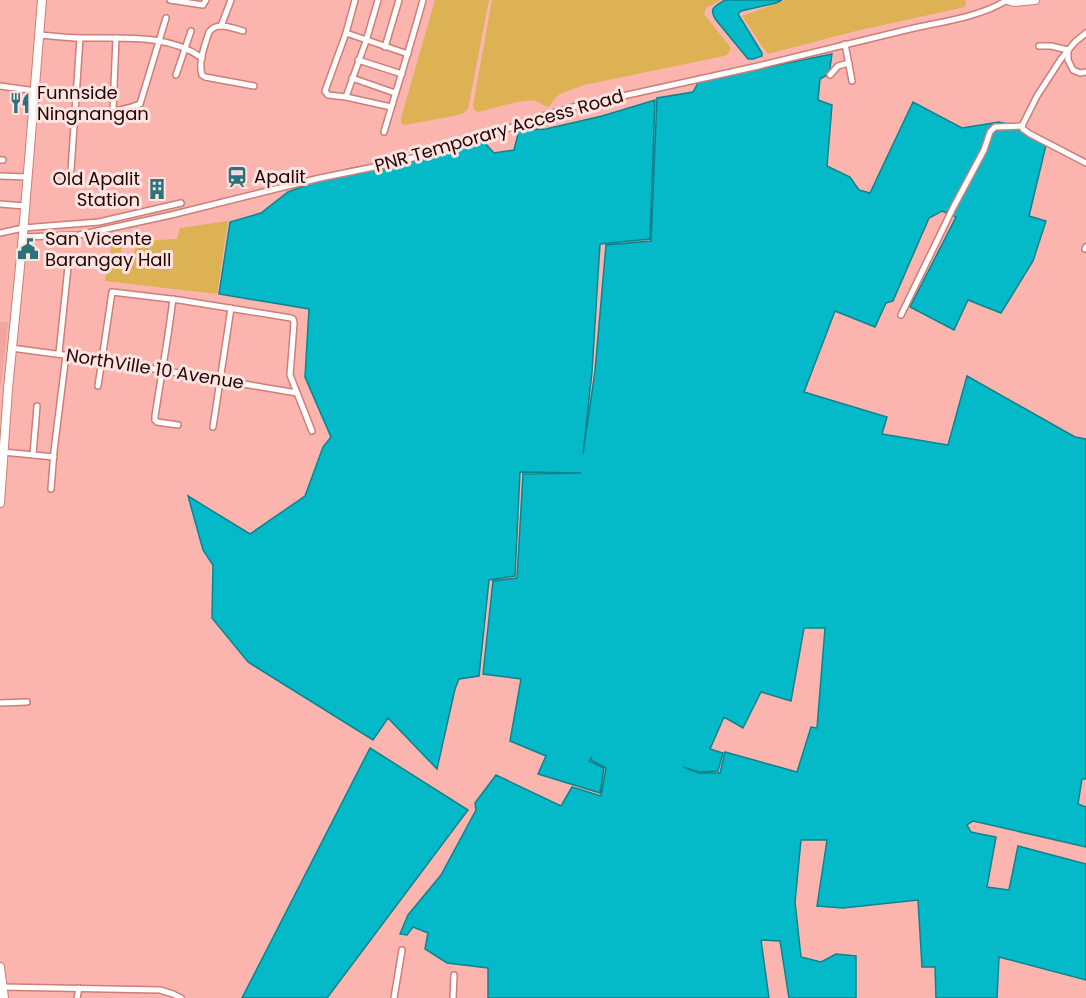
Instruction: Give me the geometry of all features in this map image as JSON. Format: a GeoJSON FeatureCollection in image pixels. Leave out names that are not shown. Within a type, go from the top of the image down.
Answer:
{"type":"FeatureCollection","features":[{"type":"Feature","properties":{"kind":"main road"},"geometry":{"type":"LineString","coordinates":[[0,503],[4,389],[11,348],[23,237],[42,0]]}},
{"type":"Feature","properties":{"kind":"main road"},"geometry":{"type":"LineString","coordinates":[[1007,0],[1017,2],[1035,0]]}},
{"type":"Feature","properties":{"kind":"main road"},"geometry":{"type":"LineString","coordinates":[[0,967],[3,998]]}},
{"type":"Feature","properties":{"kind":"street"},"geometry":{"type":"LineString","coordinates":[[170,0],[198,5],[203,5],[206,0]]}},
{"type":"Feature","properties":{"kind":"street"},"geometry":{"type":"LineString","coordinates":[[221,26],[231,0]]}},
{"type":"Feature","properties":{"kind":"street"},"geometry":{"type":"LineString","coordinates":[[355,0],[325,91],[328,95],[391,107]]}},
{"type":"Feature","properties":{"kind":"street"},"geometry":{"type":"LineString","coordinates":[[346,97],[378,0]]}},
{"type":"Feature","properties":{"kind":"street"},"geometry":{"type":"LineString","coordinates":[[385,47],[399,0]]}},
{"type":"Feature","properties":{"kind":"street"},"geometry":{"type":"LineString","coordinates":[[384,132],[423,0]]}},
{"type":"Feature","properties":{"kind":"street","name":"PNR Temporary Access Road"},"geometry":{"type":"LineString","coordinates":[[23,237],[79,235],[389,164],[443,150],[573,107],[984,12],[1007,0]]}},
{"type":"Feature","properties":{"kind":"street"},"geometry":{"type":"LineString","coordinates":[[33,112],[92,114],[122,110],[140,104],[166,18]]}},
{"type":"Feature","properties":{"kind":"street"},"geometry":{"type":"LineString","coordinates":[[243,31],[221,26],[211,28],[200,72],[202,75],[254,86]]}},
{"type":"Feature","properties":{"kind":"street"},"geometry":{"type":"LineString","coordinates":[[176,75],[190,31]]}},
{"type":"Feature","properties":{"kind":"street"},"geometry":{"type":"LineString","coordinates":[[346,33],[408,54]]}},
{"type":"Feature","properties":{"kind":"street"},"geometry":{"type":"LineString","coordinates":[[1022,126],[1037,96],[1068,50],[1086,33]]}},
{"type":"Feature","properties":{"kind":"street"},"geometry":{"type":"LineString","coordinates":[[39,35],[159,42],[186,49],[202,58]]}},
{"type":"Feature","properties":{"kind":"street"},"geometry":{"type":"LineString","coordinates":[[71,170],[80,38]]}},
{"type":"Feature","properties":{"kind":"street"},"geometry":{"type":"LineString","coordinates":[[113,110],[116,38]]}},
{"type":"Feature","properties":{"kind":"street"},"geometry":{"type":"LineString","coordinates":[[845,44],[852,81]]}},
{"type":"Feature","properties":{"kind":"street"},"geometry":{"type":"LineString","coordinates":[[1039,46],[1068,50]]}},
{"type":"Feature","properties":{"kind":"street"},"geometry":{"type":"LineString","coordinates":[[1068,50],[1068,60],[1073,70],[1080,73],[1086,72]]}},
{"type":"Feature","properties":{"kind":"street"},"geometry":{"type":"LineString","coordinates":[[358,60],[402,74]]}},
{"type":"Feature","properties":{"kind":"street"},"geometry":{"type":"LineString","coordinates":[[830,75],[838,66],[849,63]]}},
{"type":"Feature","properties":{"kind":"street"},"geometry":{"type":"LineString","coordinates":[[352,78],[395,93]]}},
{"type":"Feature","properties":{"kind":"street"},"geometry":{"type":"LineString","coordinates":[[0,87],[36,91]]}},
{"type":"Feature","properties":{"kind":"street"},"geometry":{"type":"LineString","coordinates":[[1022,126],[1030,134],[1086,163]]}},
{"type":"Feature","properties":{"kind":"street"},"geometry":{"type":"LineString","coordinates":[[901,315],[984,150],[990,132],[995,128],[1022,126]]}},
{"type":"Feature","properties":{"kind":"street"},"geometry":{"type":"LineString","coordinates":[[0,176],[28,177]]}},
{"type":"Feature","properties":{"kind":"street"},"geometry":{"type":"LineString","coordinates":[[0,232],[99,222],[181,203]]}},
{"type":"Feature","properties":{"kind":"street"},"geometry":{"type":"LineString","coordinates":[[0,204],[25,206]]}},
{"type":"Feature","properties":{"kind":"street"},"geometry":{"type":"LineString","coordinates":[[51,489],[68,267],[73,262],[106,265]]}},
{"type":"Feature","properties":{"kind":"street"},"geometry":{"type":"LineString","coordinates":[[98,386],[112,292],[173,299],[291,318],[293,320],[290,375],[312,431]]}},
{"type":"Feature","properties":{"kind":"street"},"geometry":{"type":"LineString","coordinates":[[173,299],[155,420],[178,425]]}},
{"type":"Feature","properties":{"kind":"street"},"geometry":{"type":"LineString","coordinates":[[213,427],[231,308]]}},
{"type":"Feature","properties":{"kind":"street","name":"NorthVille 10 Avenue"},"geometry":{"type":"LineString","coordinates":[[11,348],[63,354],[297,393]]}},
{"type":"Feature","properties":{"kind":"street"},"geometry":{"type":"LineString","coordinates":[[33,455],[37,406]]}},
{"type":"Feature","properties":{"kind":"street"},"geometry":{"type":"LineString","coordinates":[[3,452],[54,457]]}},
{"type":"Feature","properties":{"kind":"street"},"geometry":{"type":"LineString","coordinates":[[0,703],[27,702]]}},
{"type":"Feature","properties":{"kind":"street"},"geometry":{"type":"LineString","coordinates":[[394,998],[402,950]]}},
{"type":"Feature","properties":{"kind":"street"},"geometry":{"type":"LineString","coordinates":[[453,998],[454,975]]}},
{"type":"Feature","properties":{"kind":"street"},"geometry":{"type":"LineString","coordinates":[[2,987],[160,990],[181,998]]}},
{"type":"Feature","properties":{"kind":"street"},"geometry":{"type":"LineString","coordinates":[[77,998],[79,988]]}},
{"type":"Feature","properties":{"kind":"shaded area"},"geometry":{"type":"Polygon","coordinates":[[[435,0],[489,0],[468,109],[454,116],[404,125],[401,123],[401,118],[435,0]]]}},
{"type":"Feature","properties":{"kind":"shaded area"},"geometry":{"type":"Polygon","coordinates":[[[492,0],[721,0],[706,8],[704,14],[731,48],[724,56],[584,85],[560,94],[549,107],[531,100],[478,112],[473,106],[492,0]]]}},
{"type":"Feature","properties":{"kind":"shaded area"},"geometry":{"type":"Polygon","coordinates":[[[786,0],[965,0],[966,4],[965,7],[856,31],[768,54],[742,16],[786,0]]]}},
{"type":"Feature","properties":{"kind":"shaded area"},"geometry":{"type":"Polygon","coordinates":[[[228,221],[217,294],[105,281],[114,233],[125,233],[120,256],[133,255],[138,241],[177,239],[180,228],[228,221]]]}},
{"type":"Feature","properties":{"kind":"shaded area"},"geometry":{"type":"Polygon","coordinates":[[[0,322],[8,322],[1,387],[0,387],[0,322]]]}},
{"type":"Feature","properties":{"kind":"water"},"geometry":{"type":"Polygon","coordinates":[[[725,0],[782,0],[741,11],[738,14],[762,56],[748,59],[716,20],[713,10],[725,0]]]}},
{"type":"Feature","properties":{"kind":"water"},"geometry":{"type":"Polygon","coordinates":[[[832,54],[829,74],[820,79],[818,100],[832,105],[827,166],[850,177],[859,190],[870,193],[913,102],[962,128],[999,122],[1024,128],[1046,145],[1029,216],[1046,221],[1033,261],[1001,313],[968,300],[954,330],[910,307],[956,217],[942,211],[929,218],[893,301],[886,303],[875,327],[835,311],[804,392],[887,417],[882,434],[948,445],[967,376],[1075,437],[1086,439],[1086,779],[1082,779],[1078,804],[1086,807],[1086,847],[973,821],[967,825],[971,832],[996,837],[987,887],[1009,890],[1018,846],[1086,864],[1086,980],[999,957],[997,998],[936,998],[935,967],[922,967],[918,900],[843,908],[817,906],[827,840],[801,840],[795,902],[801,957],[821,962],[836,954],[856,956],[856,998],[789,998],[780,941],[761,940],[769,998],[488,998],[488,968],[447,963],[425,949],[428,933],[413,927],[407,935],[400,934],[408,915],[441,875],[476,810],[475,803],[496,775],[561,806],[572,787],[601,796],[606,768],[591,760],[592,757],[589,761],[604,768],[600,793],[538,774],[546,756],[510,741],[521,679],[483,674],[493,581],[517,578],[523,474],[581,473],[520,472],[515,576],[489,580],[479,676],[459,679],[437,769],[388,718],[373,740],[248,662],[212,618],[213,565],[203,550],[188,496],[250,534],[305,496],[323,447],[331,437],[305,377],[309,309],[219,294],[230,222],[261,213],[288,192],[348,169],[484,142],[494,153],[514,150],[519,130],[546,129],[602,116],[655,100],[650,239],[600,244],[592,372],[583,454],[595,371],[606,245],[651,241],[657,98],[693,92],[699,81],[832,54]],[[804,628],[791,701],[761,692],[743,728],[724,717],[710,749],[723,753],[718,771],[699,772],[683,767],[699,773],[720,773],[725,752],[797,772],[811,727],[817,728],[825,628],[804,628]]]}},
{"type":"Feature","properties":{"kind":"water"},"geometry":{"type":"Polygon","coordinates":[[[370,748],[468,810],[327,998],[242,998],[370,748]]]}},
{"type":"Feature","properties":{"kind":"place","name":"Funnside Ningnangan"},"geometry":{"type":"Point","coordinates":[20,103]}},
{"type":"Feature","properties":{"kind":"place","name":"Apalit"},"geometry":{"type":"Point","coordinates":[237,177]}},
{"type":"Feature","properties":{"kind":"place","name":"Old Apalit Station"},"geometry":{"type":"Point","coordinates":[157,189]}},
{"type":"Feature","properties":{"kind":"place","name":"San Vicente Barangay Hall"},"geometry":{"type":"Point","coordinates":[28,249]}}]}
